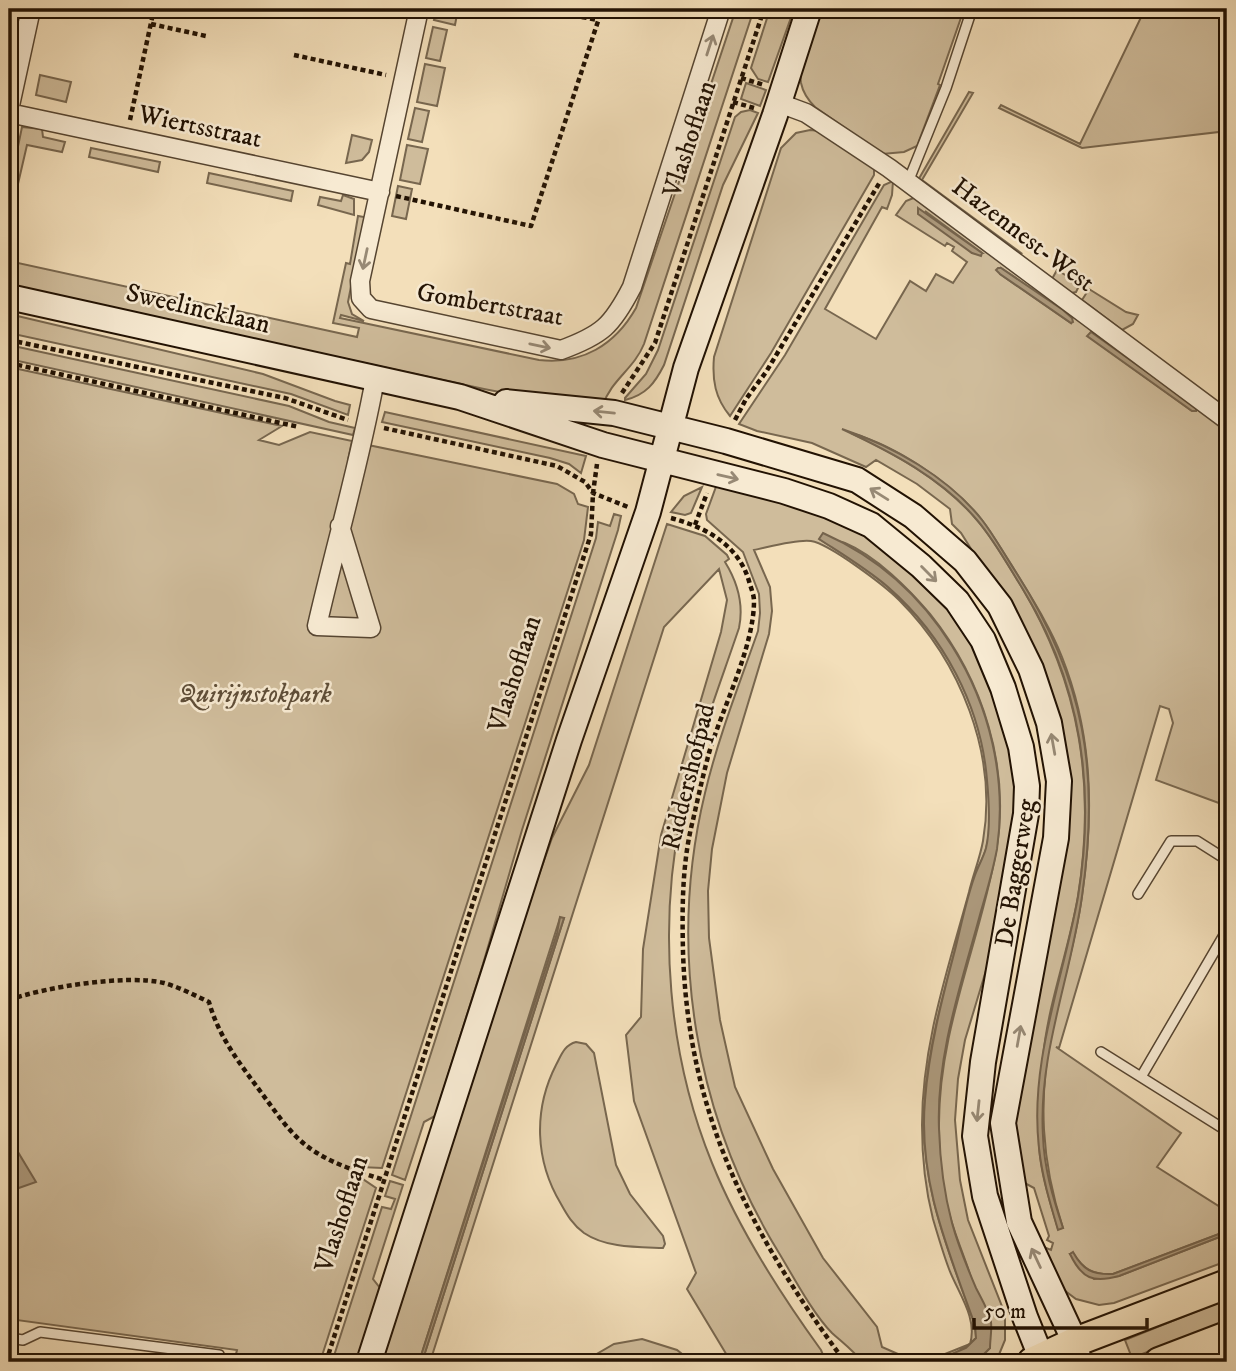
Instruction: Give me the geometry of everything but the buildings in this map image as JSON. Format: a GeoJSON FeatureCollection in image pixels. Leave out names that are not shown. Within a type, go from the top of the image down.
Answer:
{"type":"FeatureCollection","features":[{"type":"Feature","properties":{"kind":"main road"},"geometry":{"type":"LineString","coordinates":[[1041,1361],[1077,1352],[1227,1284]]}},
{"type":"Feature","properties":{"kind":"main road"},"geometry":{"type":"LineString","coordinates":[[1159,1362],[1227,1336]]}},
{"type":"Feature","properties":{"kind":"street"},"geometry":{"type":"LineString","coordinates":[[9,112],[31,9]]}},
{"type":"Feature","properties":{"kind":"street","name":"Gombertstraat"},"geometry":{"type":"LineString","coordinates":[[419,9],[360,281],[361,298],[371,309],[561,350],[590,339],[607,326],[619,312],[632,287],[721,9]]}},
{"type":"Feature","properties":{"kind":"street"},"geometry":{"type":"LineString","coordinates":[[369,1362],[565,753],[648,512],[686,368],[809,9]]}},
{"type":"Feature","properties":{"kind":"street","name":"Hazennest-West"},"geometry":{"type":"LineString","coordinates":[[779,103],[806,113],[889,168],[1227,420]]}},
{"type":"Feature","properties":{"kind":"street","name":"Wiertsstraat"},"geometry":{"type":"LineString","coordinates":[[9,112],[380,192]]}},
{"type":"Feature","properties":{"kind":"street","name":"Sweelincklaan"},"geometry":{"type":"LineString","coordinates":[[9,297],[460,397],[614,413],[670,428]]}},
{"type":"Feature","properties":{"kind":"street"},"geometry":{"type":"LineString","coordinates":[[340,526],[371,628],[317,625],[340,526],[367,424],[375,379]]}},
{"type":"Feature","properties":{"kind":"street","name":"Sweelincklaan"},"geometry":{"type":"LineString","coordinates":[[460,397],[603,445],[662,460]]}},
{"type":"Feature","properties":{"kind":"street","name":"De Baggerweg"},"geometry":{"type":"LineString","coordinates":[[670,428],[726,441],[857,480],[913,516],[965,561],[1000,606],[1031,669],[1049,723],[1059,781],[1056,838],[1003,1123],[1019,1222],[1077,1352]]}},
{"type":"Feature","properties":{"kind":"street","name":"De Baggerweg"},"geometry":{"type":"LineString","coordinates":[[662,460],[784,491],[829,506],[871,525],[921,566],[957,601],[983,640],[1003,688],[1021,747],[1027,786],[1026,814],[983,1062],[975,1136],[985,1196],[1041,1361]]}},
{"type":"Feature","properties":{"kind":"lane"},"geometry":{"type":"LineString","coordinates":[[908,182],[946,88],[972,9]]}},
{"type":"Feature","properties":{"kind":"lane"},"geometry":{"type":"LineString","coordinates":[[1138,894],[1171,841],[1197,841],[1227,860]]}},
{"type":"Feature","properties":{"kind":"lane"},"geometry":{"type":"LineString","coordinates":[[1140,1077],[1227,930]]}},
{"type":"Feature","properties":{"kind":"lane"},"geometry":{"type":"LineString","coordinates":[[1101,1052],[1227,1131]]}},
{"type":"Feature","properties":{"kind":"lane"},"geometry":{"type":"LineString","coordinates":[[9,1338],[23,1340],[40,1332],[219,1355],[219,1362]]}},
{"type":"Feature","properties":{"kind":"path"},"geometry":{"type":"LineString","coordinates":[[126,138],[154,9]]}},
{"type":"Feature","properties":{"kind":"path"},"geometry":{"type":"LineString","coordinates":[[540,9],[598,20]]}},
{"type":"Feature","properties":{"kind":"path"},"geometry":{"type":"LineString","coordinates":[[380,192],[530,226],[602,9]]}},
{"type":"Feature","properties":{"kind":"path","name":"Vlashoflaan"},"geometry":{"type":"LineString","coordinates":[[614,413],[618,400],[655,343],[764,9]]}},
{"type":"Feature","properties":{"kind":"path"},"geometry":{"type":"LineString","coordinates":[[151,24],[206,36]]}},
{"type":"Feature","properties":{"kind":"path"},"geometry":{"type":"LineString","coordinates":[[294,55],[404,79]]}},
{"type":"Feature","properties":{"kind":"path"},"geometry":{"type":"LineString","coordinates":[[726,441],[742,406],[766,372],[889,168]]}},
{"type":"Feature","properties":{"kind":"path"},"geometry":{"type":"LineString","coordinates":[[9,340],[285,398],[339,418],[557,466],[585,482],[593,493]]}},
{"type":"Feature","properties":{"kind":"path"},"geometry":{"type":"LineString","coordinates":[[9,363],[299,427]]}},
{"type":"Feature","properties":{"kind":"path","name":"Vlashoflaan"},"geometry":{"type":"LineString","coordinates":[[326,1362],[591,534],[596,470],[603,445]]}},
{"type":"Feature","properties":{"kind":"path","name":"Riddershofpad"},"geometry":{"type":"LineString","coordinates":[[713,474],[695,525],[716,537],[736,554],[747,573],[754,599],[751,631],[709,754],[690,832],[682,911],[684,999],[696,1069],[714,1133],[749,1212],[788,1280],[845,1362]]}},
{"type":"Feature","properties":{"kind":"path"},"geometry":{"type":"LineString","coordinates":[[9,1000],[62,988],[134,979],[163,983],[209,1002],[214,1020],[233,1054],[289,1130],[316,1153],[345,1167],[384,1180]]}},
{"type":"Feature","properties":{"kind":"green space"},"geometry":{"type":"Polygon","coordinates":[[[437,9],[458,9],[455,25],[434,20],[437,9]]]}},
{"type":"Feature","properties":{"kind":"green space"},"geometry":{"type":"Polygon","coordinates":[[[736,9],[754,9],[644,344],[634,361],[611,388],[603,405],[561,404],[484,389],[9,286],[9,261],[357,337],[359,328],[333,323],[346,263],[350,264],[358,216],[364,217],[364,220],[348,302],[352,314],[364,321],[341,315],[340,318],[539,360],[555,361],[583,356],[607,342],[628,321],[636,308],[736,9]]]}},
{"type":"Feature","properties":{"kind":"green space"},"geometry":{"type":"Polygon","coordinates":[[[770,9],[794,9],[768,82],[758,79],[751,68],[770,9]]]}},
{"type":"Feature","properties":{"kind":"green space"},"geometry":{"type":"Polygon","coordinates":[[[821,9],[964,9],[917,146],[904,152],[882,154],[815,107],[808,99],[801,83],[802,67],[821,9]]]}},
{"type":"Feature","properties":{"kind":"green space"},"geometry":{"type":"Polygon","coordinates":[[[1145,9],[1227,9],[1227,131],[1082,148],[999,108],[1001,105],[1080,144],[1145,9]]]}},
{"type":"Feature","properties":{"kind":"green space"},"geometry":{"type":"Polygon","coordinates":[[[433,27],[447,30],[440,61],[426,58],[433,27]]]}},
{"type":"Feature","properties":{"kind":"green space"},"geometry":{"type":"Polygon","coordinates":[[[425,64],[445,68],[437,106],[417,102],[425,64]]]}},
{"type":"Feature","properties":{"kind":"green space"},"geometry":{"type":"Polygon","coordinates":[[[40,75],[71,82],[66,102],[36,95],[40,75]]]}},
{"type":"Feature","properties":{"kind":"green space"},"geometry":{"type":"Polygon","coordinates":[[[746,83],[766,90],[760,106],[741,99],[746,83]]]}},
{"type":"Feature","properties":{"kind":"green space"},"geometry":{"type":"Polygon","coordinates":[[[969,92],[973,93],[922,180],[1021,253],[1017,254],[917,182],[969,92]]]}},
{"type":"Feature","properties":{"kind":"green space"},"geometry":{"type":"Polygon","coordinates":[[[415,108],[429,111],[422,142],[408,139],[415,108]]]}},
{"type":"Feature","properties":{"kind":"green space"},"geometry":{"type":"Polygon","coordinates":[[[750,110],[758,113],[723,185],[664,365],[649,387],[639,395],[625,400],[646,374],[658,350],[735,117],[750,110]]]}},
{"type":"Feature","properties":{"kind":"green space"},"geometry":{"type":"Polygon","coordinates":[[[22,127],[42,129],[43,137],[65,142],[62,152],[27,145],[14,201],[9,200],[9,190],[22,127]]]}},
{"type":"Feature","properties":{"kind":"green space"},"geometry":{"type":"Polygon","coordinates":[[[820,131],[874,168],[874,175],[771,353],[730,416],[716,388],[714,357],[781,148],[796,133],[820,131]]]}},
{"type":"Feature","properties":{"kind":"green space"},"geometry":{"type":"Polygon","coordinates":[[[352,135],[372,140],[369,152],[362,160],[346,163],[352,135]]]}},
{"type":"Feature","properties":{"kind":"green space"},"geometry":{"type":"Polygon","coordinates":[[[407,145],[428,149],[420,184],[400,180],[407,145]]]}},
{"type":"Feature","properties":{"kind":"green space"},"geometry":{"type":"Polygon","coordinates":[[[91,148],[160,162],[158,172],[89,157],[91,148]]]}},
{"type":"Feature","properties":{"kind":"green space"},"geometry":{"type":"Polygon","coordinates":[[[209,173],[293,191],[291,201],[207,183],[209,173]]]}},
{"type":"Feature","properties":{"kind":"green space"},"geometry":{"type":"Polygon","coordinates":[[[893,181],[887,209],[882,207],[825,309],[876,339],[910,281],[926,291],[936,274],[953,283],[967,262],[952,251],[954,247],[947,243],[945,246],[896,215],[906,201],[916,197],[1227,420],[1227,806],[1156,780],[1173,723],[1169,709],[1160,706],[1059,1048],[1056,1047],[1181,1133],[1157,1167],[1227,1209],[1227,1231],[1113,1274],[1100,1274],[1090,1270],[1081,1264],[1073,1253],[1070,1254],[1094,1279],[1119,1276],[1227,1234],[1227,1261],[1114,1303],[1099,1305],[1076,1299],[1064,1290],[1043,1250],[1044,1247],[1051,1250],[1053,1243],[1047,1240],[1049,1236],[1034,1188],[1021,1181],[1015,1123],[1066,796],[1007,606],[961,533],[952,524],[950,509],[917,484],[876,460],[866,467],[812,443],[757,431],[739,424],[785,355],[884,185],[893,181]],[[925,211],[972,253],[982,253],[925,211]],[[1001,268],[1000,274],[1071,323],[1072,318],[1063,310],[1001,268]],[[1091,332],[1088,336],[1192,411],[1091,332]],[[851,433],[935,481],[983,527],[1041,623],[1070,698],[1083,775],[1083,855],[1074,916],[1046,1037],[1039,1136],[1046,1188],[1058,1229],[1063,1228],[1046,1154],[1044,1105],[1052,1030],[1076,930],[1086,865],[1088,775],[1080,716],[1062,657],[1051,633],[982,520],[956,493],[905,456],[851,433]]]}},
{"type":"Feature","properties":{"kind":"green space"},"geometry":{"type":"Polygon","coordinates":[[[398,186],[412,189],[406,219],[392,216],[398,186]]]}},
{"type":"Feature","properties":{"kind":"green space"},"geometry":{"type":"Polygon","coordinates":[[[343,195],[354,199],[354,215],[318,205],[320,197],[341,201],[343,195]]]}},
{"type":"Feature","properties":{"kind":"green space"},"geometry":{"type":"Polygon","coordinates":[[[1057,270],[1080,284],[1076,292],[1071,293],[1052,279],[1057,270]]]}},
{"type":"Feature","properties":{"kind":"green space"},"geometry":{"type":"Polygon","coordinates":[[[1089,289],[1126,312],[1138,315],[1133,324],[1122,330],[1082,300],[1089,289]]]}},
{"type":"Feature","properties":{"kind":"green space"},"geometry":{"type":"Polygon","coordinates":[[[9,314],[263,374],[350,405],[348,415],[291,394],[9,333],[9,314]]]}},
{"type":"Feature","properties":{"kind":"green space"},"geometry":{"type":"Polygon","coordinates":[[[9,345],[289,406],[329,422],[355,428],[353,435],[9,359],[9,345]]]}},
{"type":"Feature","properties":{"kind":"green space","name":"Quirijnstokpark"},"geometry":{"type":"Polygon","coordinates":[[[9,367],[282,426],[259,440],[279,445],[310,432],[352,441],[348,460],[363,464],[368,445],[557,484],[574,494],[578,504],[588,507],[584,540],[382,1168],[360,1167],[357,1175],[376,1188],[320,1362],[234,1362],[237,1350],[9,1319],[9,367]]]}},
{"type":"Feature","properties":{"kind":"green space"},"geometry":{"type":"Polygon","coordinates":[[[385,412],[586,456],[581,473],[569,464],[550,458],[382,422],[385,412]]]}},
{"type":"Feature","properties":{"kind":"green space"},"geometry":{"type":"Polygon","coordinates":[[[717,484],[821,511],[882,545],[949,610],[972,642],[1004,715],[1017,795],[1000,924],[965,1040],[958,1079],[955,1120],[960,1180],[968,1220],[1005,1314],[1005,1340],[996,1362],[976,1362],[990,1348],[947,1202],[939,1127],[940,1091],[952,1022],[996,852],[1000,820],[996,757],[978,696],[949,640],[922,604],[891,574],[857,549],[839,541],[819,539],[888,587],[907,606],[941,649],[967,697],[983,748],[987,775],[989,822],[985,853],[969,892],[983,841],[985,775],[970,711],[940,651],[921,624],[899,600],[870,576],[820,544],[811,541],[790,542],[754,550],[770,587],[772,611],[769,634],[727,773],[712,849],[708,891],[709,938],[720,1020],[735,1087],[773,1169],[823,1258],[877,1327],[882,1347],[916,1362],[862,1362],[825,1325],[779,1253],[750,1200],[727,1145],[709,1089],[696,1030],[690,971],[689,912],[694,852],[710,772],[758,631],[759,594],[743,552],[707,520],[706,514],[717,484]]]}},
{"type":"Feature","properties":{"kind":"green space"},"geometry":{"type":"Polygon","coordinates":[[[702,487],[691,513],[685,515],[671,512],[684,496],[702,487]]]}},
{"type":"Feature","properties":{"kind":"green space"},"geometry":{"type":"Polygon","coordinates":[[[614,514],[621,516],[618,530],[522,830],[483,964],[435,1116],[424,1122],[405,1180],[392,1175],[596,538],[598,522],[610,526],[614,514]]]}},
{"type":"Feature","properties":{"kind":"green space"},"geometry":{"type":"Polygon","coordinates":[[[667,524],[705,536],[727,555],[729,559],[725,562],[736,586],[741,611],[739,628],[693,768],[681,815],[674,859],[669,947],[671,992],[685,1079],[697,1122],[723,1188],[761,1260],[821,1350],[826,1362],[731,1362],[687,1289],[696,1273],[634,1101],[626,1035],[641,1017],[643,949],[661,835],[721,632],[727,600],[719,569],[664,627],[430,1362],[422,1362],[564,918],[560,918],[419,1362],[382,1362],[535,886],[552,838],[589,765],[667,524]]]}},
{"type":"Feature","properties":{"kind":"green space"},"geometry":{"type":"Polygon","coordinates":[[[967,900],[936,1024],[929,1062],[924,1130],[926,1159],[937,1215],[975,1325],[976,1338],[970,1343],[972,1334],[969,1315],[949,1269],[928,1196],[922,1125],[926,1065],[945,978],[967,900]]]}},
{"type":"Feature","properties":{"kind":"green space"},"geometry":{"type":"Polygon","coordinates":[[[576,1042],[586,1044],[594,1053],[616,1165],[630,1194],[663,1236],[663,1248],[622,1246],[593,1238],[573,1223],[552,1188],[540,1135],[543,1100],[561,1055],[576,1042]]]}},
{"type":"Feature","properties":{"kind":"green space"},"geometry":{"type":"Polygon","coordinates":[[[390,1181],[403,1185],[373,1279],[380,1288],[356,1362],[332,1362],[382,1207],[391,1209],[395,1199],[385,1196],[390,1181]]]}},
{"type":"Feature","properties":{"kind":"green space"},"geometry":{"type":"Polygon","coordinates":[[[1227,1299],[1227,1321],[1132,1358],[1125,1340],[1227,1299]]]}},
{"type":"Feature","properties":{"kind":"green space"},"geometry":{"type":"Polygon","coordinates":[[[642,1339],[677,1350],[692,1362],[583,1362],[614,1344],[642,1339]]]}},
{"type":"Feature","properties":{"kind":"green space"},"geometry":{"type":"Polygon","coordinates":[[[968,1345],[946,1358],[925,1362],[968,1345]]]}},
{"type":"Feature","properties":{"kind":"shaded area"},"geometry":{"type":"Polygon","coordinates":[[[918,208],[982,253],[981,256],[972,253],[918,214],[918,208]]]}},
{"type":"Feature","properties":{"kind":"shaded area"},"geometry":{"type":"Polygon","coordinates":[[[998,268],[1063,310],[1073,322],[1000,274],[996,270],[998,268]]]}},
{"type":"Feature","properties":{"kind":"shaded area"},"geometry":{"type":"Polygon","coordinates":[[[1091,332],[1196,407],[1196,411],[1192,411],[1087,336],[1091,332]]]}},
{"type":"Feature","properties":{"kind":"shaded area"},"geometry":{"type":"Polygon","coordinates":[[[842,429],[900,454],[936,477],[968,504],[991,533],[1040,613],[1072,690],[1082,728],[1089,808],[1082,896],[1045,1075],[1045,1160],[1063,1228],[1058,1230],[1042,1169],[1037,1116],[1043,1053],[1072,928],[1083,856],[1084,777],[1080,739],[1071,701],[1044,627],[1002,554],[977,520],[948,491],[915,467],[842,429]]]}},
{"type":"Feature","properties":{"kind":"shaded area"},"geometry":{"type":"Polygon","coordinates":[[[823,533],[879,566],[912,595],[940,628],[976,693],[986,718],[997,770],[1000,796],[997,849],[952,1018],[939,1101],[940,1153],[949,1212],[963,1256],[991,1322],[990,1348],[976,1362],[933,1362],[966,1348],[976,1338],[975,1325],[937,1215],[926,1159],[924,1130],[927,1081],[937,1024],[968,896],[988,840],[989,805],[983,752],[968,699],[942,650],[926,627],[888,587],[819,539],[823,533]]]}},
{"type":"Feature","properties":{"kind":"shaded area"},"geometry":{"type":"Polygon","coordinates":[[[560,917],[564,918],[422,1362],[419,1362],[557,933],[560,917]]]}},
{"type":"Feature","properties":{"kind":"shaded area"},"geometry":{"type":"Polygon","coordinates":[[[9,1135],[14,1136],[18,1152],[36,1182],[16,1189],[9,1195],[9,1135]]]}},
{"type":"Feature","properties":{"kind":"shaded area"},"geometry":{"type":"Polygon","coordinates":[[[1227,1231],[1227,1234],[1110,1278],[1095,1279],[1084,1274],[1070,1254],[1073,1252],[1089,1270],[1099,1274],[1113,1274],[1227,1231]]]}}]}
